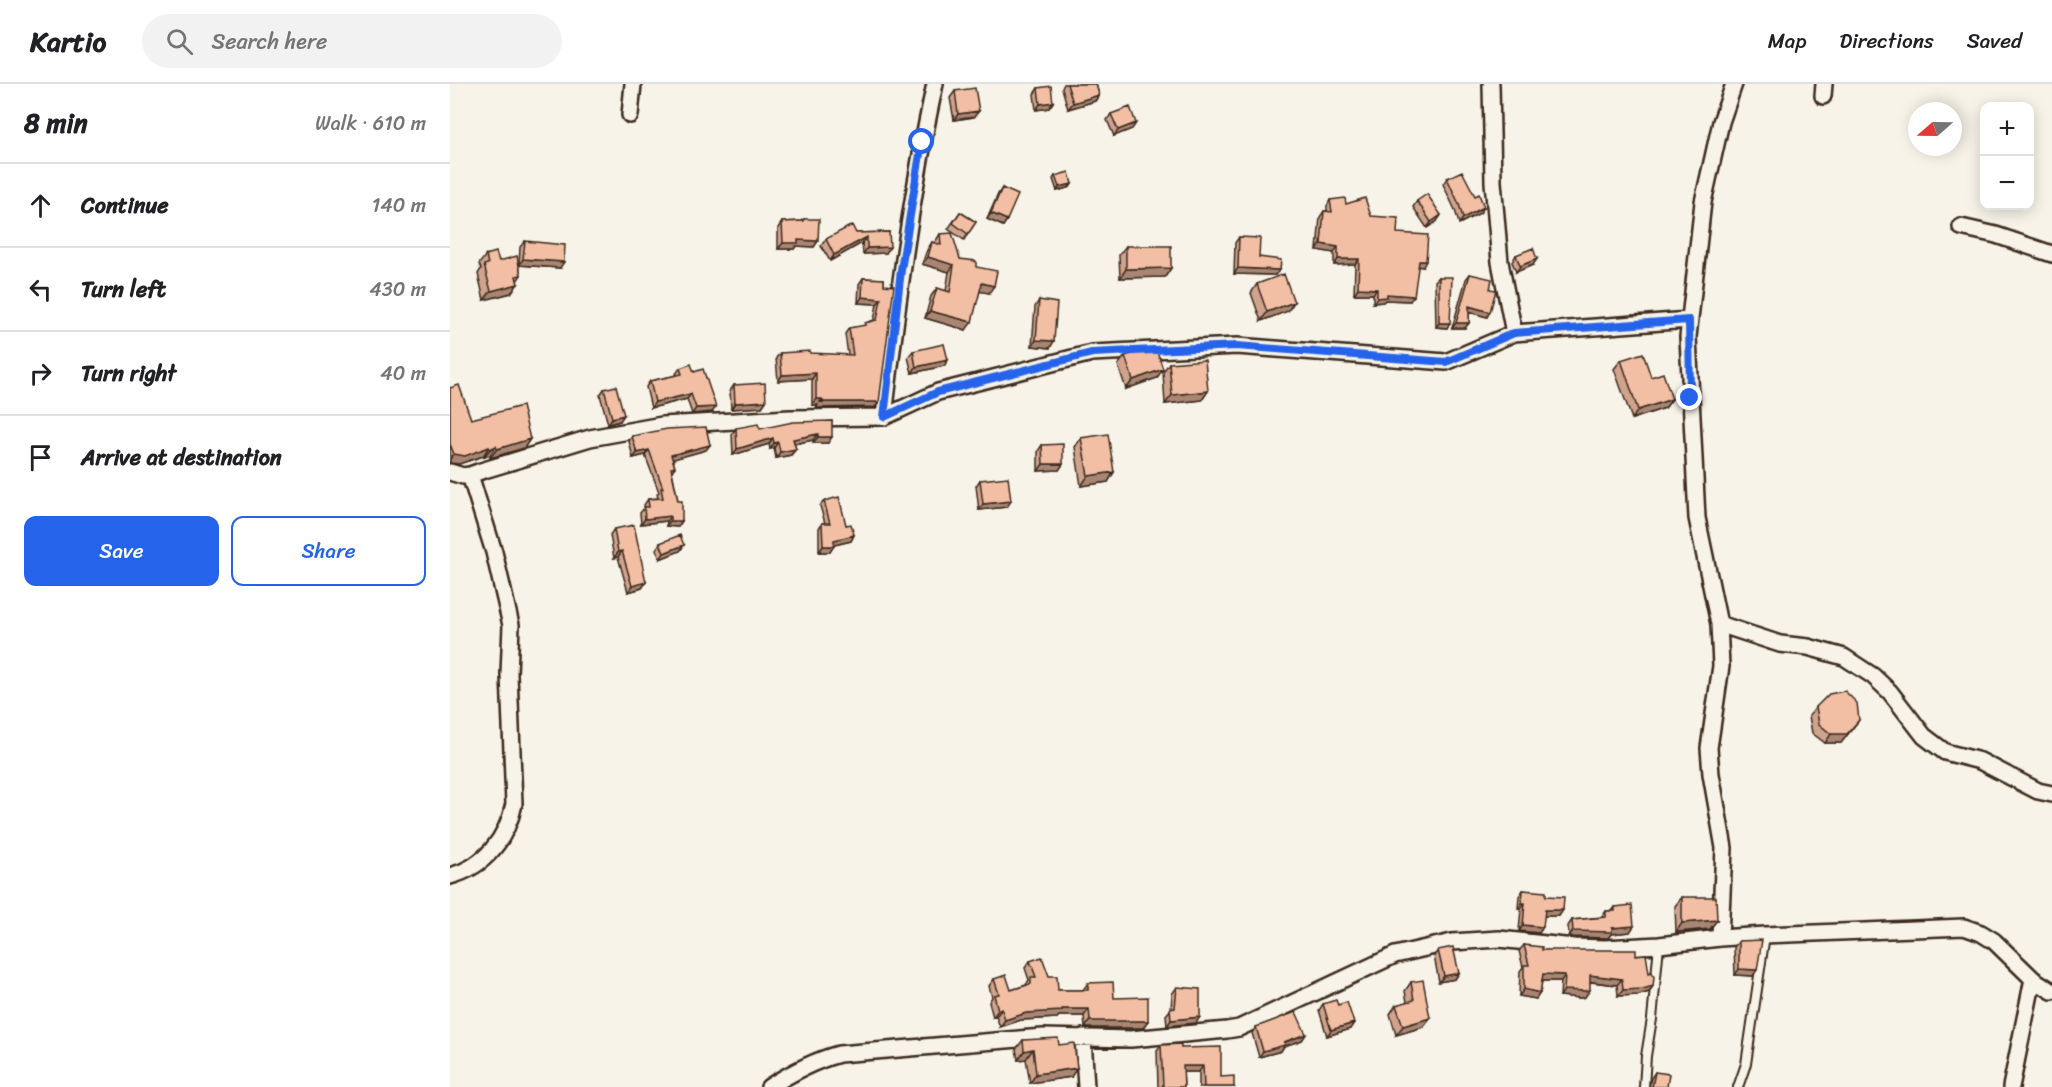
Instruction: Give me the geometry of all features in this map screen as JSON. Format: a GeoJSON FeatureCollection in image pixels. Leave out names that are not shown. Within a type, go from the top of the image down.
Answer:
{"type":"FeatureCollection","features":[{"type":"Feature","properties":{"kind":"street"},"geometry":{"type":"LineString","coordinates":[[630,115],[633,84]]}},
{"type":"Feature","properties":{"kind":"street"},"geometry":{"type":"LineString","coordinates":[[884,417],[901,270],[922,142],[935,84]]}},
{"type":"Feature","properties":{"kind":"street"},"geometry":{"type":"LineString","coordinates":[[1491,84],[1493,182],[1500,262],[1514,333]]}},
{"type":"Feature","properties":{"kind":"street"},"geometry":{"type":"LineString","coordinates":[[1720,938],[1724,848],[1711,774],[1709,748],[1721,666],[1719,624],[1696,518],[1689,320],[1703,202],[1721,122],[1734,84]]}},
{"type":"Feature","properties":{"kind":"street"},"geometry":{"type":"LineString","coordinates":[[1961,227],[2052,254]]}},
{"type":"Feature","properties":{"kind":"street"},"geometry":{"type":"LineString","coordinates":[[450,472],[463,476],[470,475],[498,464],[590,438],[652,426],[790,418],[884,417],[938,392],[1092,353],[1237,346],[1446,362],[1514,333],[1689,320]]}},
{"type":"Feature","properties":{"kind":"street"},"geometry":{"type":"LineString","coordinates":[[450,876],[475,866],[490,853],[503,836],[514,804],[509,674],[511,625],[495,552],[470,475]]}},
{"type":"Feature","properties":{"kind":"street"},"geometry":{"type":"LineString","coordinates":[[1719,624],[1780,644],[1808,647],[1844,657],[1873,676],[1890,693],[1924,736],[1945,752],[1980,760],[2038,791],[2052,794]]}},
{"type":"Feature","properties":{"kind":"street"},"geometry":{"type":"LineString","coordinates":[[769,1087],[800,1068],[839,1054],[1043,1037],[1131,1039],[1178,1036],[1239,1028],[1395,955],[1452,942],[1499,939],[1584,947],[1659,945],[1765,935],[1964,927],[1994,941],[2033,979],[2052,991]]}},
{"type":"Feature","properties":{"kind":"street"},"geometry":{"type":"LineString","coordinates":[[2011,1087],[2033,979]]}},
{"type":"Feature","properties":{"kind":"street"},"geometry":{"type":"LineString","coordinates":[[1083,1037],[1086,1087]]}},
{"type":"Feature","properties":{"kind":"lane"},"geometry":{"type":"LineString","coordinates":[[1738,1087],[1746,1064],[1765,935]]}},
{"type":"Feature","properties":{"kind":"lane"},"geometry":{"type":"LineString","coordinates":[[1644,1087],[1659,945]]}},
{"type":"Feature","properties":{"kind":"building"},"geometry":{"type":"Polygon","coordinates":[[[1067,84],[1096,84],[1099,95],[1073,103],[1067,84]]]}},
{"type":"Feature","properties":{"kind":"building"},"geometry":{"type":"Polygon","coordinates":[[[1051,86],[1053,102],[1040,104],[1038,88],[1051,86]]]}},
{"type":"Feature","properties":{"kind":"building"},"geometry":{"type":"Polygon","coordinates":[[[975,88],[979,111],[958,114],[955,91],[975,88]]]}},
{"type":"Feature","properties":{"kind":"building"},"geometry":{"type":"Polygon","coordinates":[[[1130,107],[1136,123],[1118,130],[1111,114],[1130,107]]]}},
{"type":"Feature","properties":{"kind":"building"},"geometry":{"type":"Polygon","coordinates":[[[1462,171],[1475,196],[1479,194],[1484,207],[1463,218],[1447,178],[1462,171]]]}},
{"type":"Feature","properties":{"kind":"building"},"geometry":{"type":"Polygon","coordinates":[[[1069,172],[1072,184],[1059,187],[1055,176],[1069,172]]]}},
{"type":"Feature","properties":{"kind":"building"},"geometry":{"type":"Polygon","coordinates":[[[1002,188],[1018,195],[1007,220],[991,213],[1002,188]]]}},
{"type":"Feature","properties":{"kind":"building"},"geometry":{"type":"Polygon","coordinates":[[[1427,194],[1441,215],[1431,222],[1417,201],[1427,194]]]}},
{"type":"Feature","properties":{"kind":"building"},"geometry":{"type":"Polygon","coordinates":[[[1345,198],[1346,204],[1365,198],[1371,216],[1398,218],[1397,233],[1428,235],[1426,261],[1419,261],[1414,296],[1387,294],[1387,297],[1377,298],[1377,289],[1358,288],[1359,259],[1338,259],[1338,247],[1321,244],[1324,211],[1332,212],[1330,200],[1345,198]]]}},
{"type":"Feature","properties":{"kind":"building"},"geometry":{"type":"Polygon","coordinates":[[[960,212],[976,222],[968,234],[953,223],[960,212]]]}},
{"type":"Feature","properties":{"kind":"building"},"geometry":{"type":"Polygon","coordinates":[[[804,219],[819,219],[818,241],[798,240],[798,243],[783,243],[782,222],[804,221],[804,219]]]}},
{"type":"Feature","properties":{"kind":"building"},"geometry":{"type":"Polygon","coordinates":[[[852,225],[856,233],[889,232],[890,247],[867,248],[867,237],[834,255],[826,239],[852,225]]]}},
{"type":"Feature","properties":{"kind":"building"},"geometry":{"type":"Polygon","coordinates":[[[952,233],[960,259],[976,261],[976,267],[997,271],[994,286],[982,283],[972,322],[930,311],[937,288],[950,292],[954,265],[928,257],[932,242],[941,245],[940,234],[952,233]]]}},
{"type":"Feature","properties":{"kind":"building"},"geometry":{"type":"Polygon","coordinates":[[[1239,237],[1260,238],[1259,257],[1281,260],[1280,270],[1238,268],[1239,237]]]}},
{"type":"Feature","properties":{"kind":"building"},"geometry":{"type":"Polygon","coordinates":[[[525,241],[565,245],[564,262],[523,259],[525,241]]]}},
{"type":"Feature","properties":{"kind":"building"},"geometry":{"type":"Polygon","coordinates":[[[1126,246],[1171,246],[1171,268],[1126,269],[1126,246]]]}},
{"type":"Feature","properties":{"kind":"building"},"geometry":{"type":"Polygon","coordinates":[[[1533,248],[1537,259],[1520,266],[1516,255],[1533,248]]]}},
{"type":"Feature","properties":{"kind":"building"},"geometry":{"type":"Polygon","coordinates":[[[496,252],[499,261],[517,256],[521,275],[516,276],[518,284],[491,291],[484,265],[488,264],[486,255],[496,252]]]}},
{"type":"Feature","properties":{"kind":"building"},"geometry":{"type":"Polygon","coordinates":[[[1284,274],[1294,302],[1267,312],[1257,284],[1284,274]]]}},
{"type":"Feature","properties":{"kind":"building"},"geometry":{"type":"Polygon","coordinates":[[[1470,274],[1492,279],[1490,289],[1496,290],[1490,312],[1469,306],[1469,323],[1456,323],[1470,274]]]}},
{"type":"Feature","properties":{"kind":"building"},"geometry":{"type":"Polygon","coordinates":[[[1439,277],[1452,277],[1450,323],[1439,323],[1439,277]]]}},
{"type":"Feature","properties":{"kind":"building"},"geometry":{"type":"Polygon","coordinates":[[[863,278],[884,279],[884,285],[894,286],[879,402],[820,402],[823,401],[822,399],[816,399],[816,373],[782,375],[780,353],[810,351],[810,353],[853,355],[849,328],[877,320],[881,299],[862,297],[863,278]]]}},
{"type":"Feature","properties":{"kind":"building"},"geometry":{"type":"Polygon","coordinates":[[[1039,300],[1057,303],[1054,341],[1036,340],[1039,300]]]}},
{"type":"Feature","properties":{"kind":"building"},"geometry":{"type":"Polygon","coordinates":[[[944,344],[948,360],[916,367],[913,351],[944,344]]]}},
{"type":"Feature","properties":{"kind":"building"},"geometry":{"type":"Polygon","coordinates":[[[1157,351],[1163,369],[1133,380],[1125,356],[1136,352],[1157,351]]]}},
{"type":"Feature","properties":{"kind":"building"},"geometry":{"type":"Polygon","coordinates":[[[1643,353],[1651,377],[1663,373],[1672,399],[1638,410],[1621,360],[1643,353]]]}},
{"type":"Feature","properties":{"kind":"building"},"geometry":{"type":"Polygon","coordinates":[[[1205,360],[1208,391],[1172,395],[1169,363],[1205,360]]]}},
{"type":"Feature","properties":{"kind":"building"},"geometry":{"type":"Polygon","coordinates":[[[691,364],[694,372],[703,369],[716,407],[696,408],[691,394],[655,402],[650,381],[682,374],[680,368],[691,364]]]}},
{"type":"Feature","properties":{"kind":"building"},"geometry":{"type":"Polygon","coordinates":[[[765,383],[766,401],[735,403],[734,385],[765,383]]]}},
{"type":"Feature","properties":{"kind":"building"},"geometry":{"type":"Polygon","coordinates":[[[459,385],[471,419],[522,406],[530,439],[497,449],[496,446],[490,449],[489,447],[465,456],[454,454],[450,444],[450,388],[459,385]]]}},
{"type":"Feature","properties":{"kind":"building"},"geometry":{"type":"Polygon","coordinates":[[[616,386],[624,415],[612,418],[604,389],[616,386]]]}},
{"type":"Feature","properties":{"kind":"building"},"geometry":{"type":"Polygon","coordinates":[[[832,421],[832,437],[818,437],[818,434],[793,439],[796,449],[780,452],[778,442],[774,443],[773,438],[737,449],[736,428],[758,424],[760,429],[793,422],[832,421]]]}},
{"type":"Feature","properties":{"kind":"building"},"geometry":{"type":"Polygon","coordinates":[[[706,427],[710,445],[671,455],[675,467],[671,468],[678,501],[682,501],[682,521],[670,521],[670,516],[645,519],[644,507],[649,507],[648,499],[663,498],[661,488],[663,488],[649,450],[637,453],[632,436],[667,429],[706,427]]]}},
{"type":"Feature","properties":{"kind":"building"},"geometry":{"type":"Polygon","coordinates":[[[1108,434],[1114,472],[1088,476],[1081,438],[1108,434]]]}},
{"type":"Feature","properties":{"kind":"building"},"geometry":{"type":"Polygon","coordinates":[[[1063,444],[1063,464],[1043,464],[1042,445],[1063,444]]]}},
{"type":"Feature","properties":{"kind":"building"},"geometry":{"type":"Polygon","coordinates":[[[1008,477],[1011,501],[983,504],[980,480],[1008,477]]]}},
{"type":"Feature","properties":{"kind":"building"},"geometry":{"type":"Polygon","coordinates":[[[839,497],[846,525],[851,524],[854,535],[834,540],[834,546],[823,546],[822,523],[830,523],[824,501],[839,497]]]}},
{"type":"Feature","properties":{"kind":"building"},"geometry":{"type":"Polygon","coordinates":[[[634,525],[646,582],[632,586],[622,551],[618,552],[614,529],[634,525]]]}},
{"type":"Feature","properties":{"kind":"building"},"geometry":{"type":"Polygon","coordinates":[[[680,535],[684,545],[664,553],[660,543],[680,535]]]}},
{"type":"Feature","properties":{"kind":"building"},"geometry":{"type":"Polygon","coordinates":[[[1845,691],[1857,703],[1859,720],[1847,734],[1831,734],[1819,724],[1816,707],[1829,694],[1845,691]]]}},
{"type":"Feature","properties":{"kind":"building"},"geometry":{"type":"Polygon","coordinates":[[[1523,890],[1546,892],[1546,896],[1564,897],[1563,910],[1545,910],[1543,927],[1523,925],[1525,903],[1522,903],[1523,890]]]}},
{"type":"Feature","properties":{"kind":"building"},"geometry":{"type":"Polygon","coordinates":[[[1682,897],[1716,897],[1717,920],[1682,923],[1682,897]]]}},
{"type":"Feature","properties":{"kind":"building"},"geometry":{"type":"Polygon","coordinates":[[[1632,905],[1634,926],[1612,928],[1612,932],[1573,931],[1572,920],[1606,917],[1606,911],[1615,911],[1615,907],[1632,905]]]}},
{"type":"Feature","properties":{"kind":"building"},"geometry":{"type":"Polygon","coordinates":[[[1762,940],[1757,970],[1739,969],[1739,941],[1762,940]]]}},
{"type":"Feature","properties":{"kind":"building"},"geometry":{"type":"Polygon","coordinates":[[[1524,945],[1542,947],[1542,950],[1636,950],[1636,955],[1646,954],[1649,973],[1652,972],[1654,977],[1653,986],[1623,990],[1622,979],[1590,975],[1590,990],[1564,990],[1565,975],[1543,974],[1540,993],[1524,989],[1524,965],[1529,965],[1524,945]]]}},
{"type":"Feature","properties":{"kind":"building"},"geometry":{"type":"Polygon","coordinates":[[[1453,947],[1459,973],[1444,976],[1438,950],[1453,947]]]}},
{"type":"Feature","properties":{"kind":"building"},"geometry":{"type":"Polygon","coordinates":[[[1042,957],[1049,976],[1057,976],[1058,990],[1088,990],[1088,983],[1113,982],[1114,998],[1148,997],[1148,1021],[1092,1021],[1089,1009],[1026,1013],[1005,1020],[1002,1009],[998,1010],[994,995],[999,994],[994,979],[1006,975],[1011,990],[1031,984],[1031,977],[1036,977],[1030,961],[1042,957]]]}},
{"type":"Feature","properties":{"kind":"building"},"geometry":{"type":"Polygon","coordinates":[[[1423,980],[1430,1018],[1403,1026],[1396,1005],[1414,1000],[1411,982],[1423,980]]]}},
{"type":"Feature","properties":{"kind":"building"},"geometry":{"type":"Polygon","coordinates":[[[1177,987],[1200,989],[1200,1017],[1171,1020],[1170,1009],[1175,1008],[1177,987]]]}},
{"type":"Feature","properties":{"kind":"building"},"geometry":{"type":"Polygon","coordinates":[[[1336,1000],[1338,1005],[1347,1002],[1354,1023],[1331,1030],[1323,1004],[1336,1000]]]}},
{"type":"Feature","properties":{"kind":"building"},"geometry":{"type":"Polygon","coordinates":[[[1296,1012],[1306,1034],[1284,1042],[1285,1045],[1263,1051],[1256,1027],[1296,1012]]]}},
{"type":"Feature","properties":{"kind":"building"},"geometry":{"type":"Polygon","coordinates":[[[1058,1038],[1059,1045],[1074,1043],[1077,1068],[1036,1074],[1033,1049],[1024,1051],[1023,1040],[1058,1038]]]}},
{"type":"Feature","properties":{"kind":"building"},"geometry":{"type":"Polygon","coordinates":[[[1181,1044],[1181,1048],[1221,1047],[1221,1077],[1234,1076],[1234,1087],[1204,1087],[1203,1066],[1183,1066],[1184,1087],[1163,1087],[1161,1045],[1181,1044]]]}},
{"type":"Feature","properties":{"kind":"building"},"geometry":{"type":"Polygon","coordinates":[[[1655,1072],[1669,1074],[1667,1087],[1652,1087],[1655,1072]]]}},
{"type":"Feature","properties":{"kind":"route"},"geometry":{"type":"LineString","coordinates":[[922,142],[901,270],[884,417],[938,392],[1092,353],[1237,346],[1446,362],[1514,333],[1689,320],[1690,398]]}}]}
